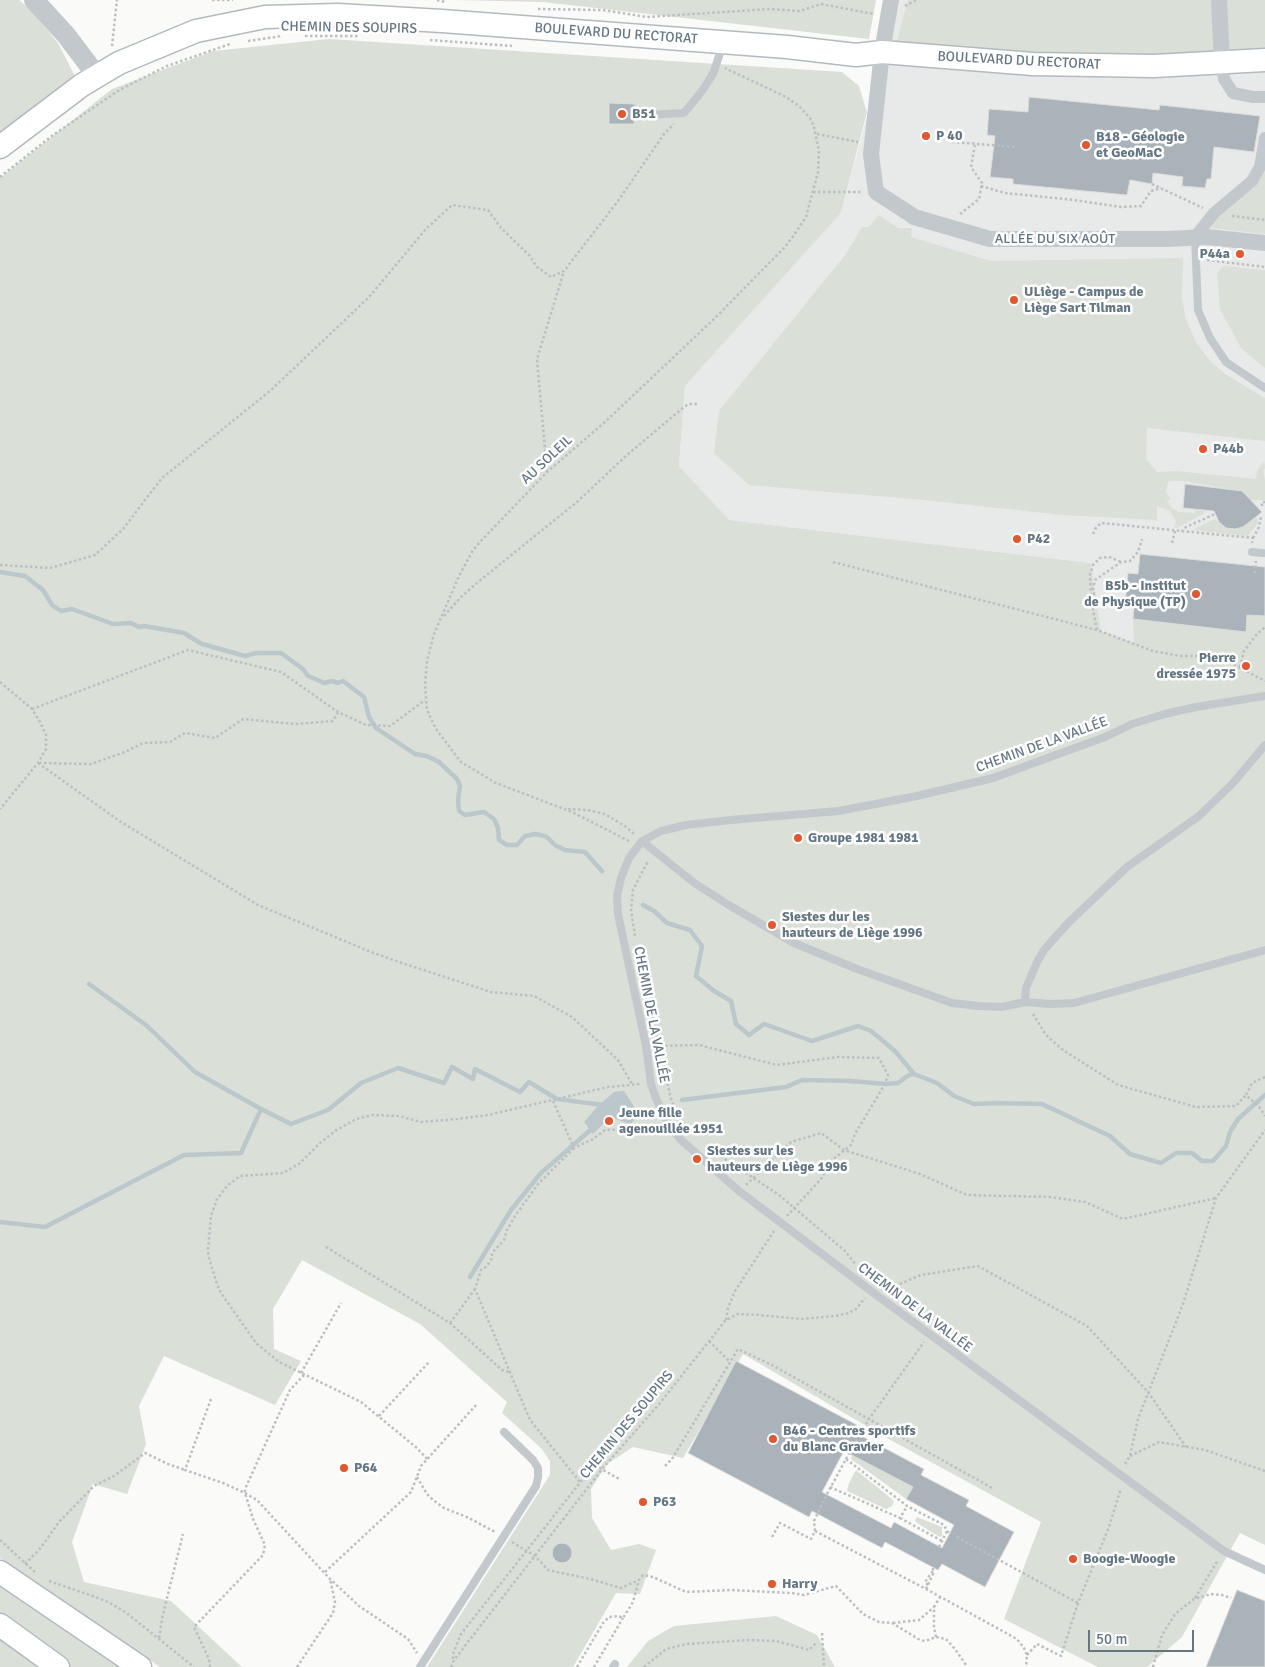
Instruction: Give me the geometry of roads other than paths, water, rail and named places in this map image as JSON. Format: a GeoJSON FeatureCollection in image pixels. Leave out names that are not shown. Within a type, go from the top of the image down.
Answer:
{"type":"FeatureCollection","features":[{"type":"Feature","properties":{"kind":"main road","name":"BOULEVARD DU RECTORAT"},"geometry":{"type":"LineString","coordinates":[[0,147],[59,102],[119,63],[196,31],[257,19],[301,15],[338,15],[442,21],[723,42],[856,55],[882,52],[996,62],[1154,66],[1265,60]]}},
{"type":"Feature","properties":{"kind":"main road"},"geometry":{"type":"LineString","coordinates":[[0,1572],[140,1667]]}},
{"type":"Feature","properties":{"kind":"main road"},"geometry":{"type":"LineString","coordinates":[[0,1625],[58,1667]]}},
{"type":"Feature","properties":{"kind":"street"},"geometry":{"type":"LineString","coordinates":[[34,0],[66,35],[97,76]]}},
{"type":"Feature","properties":{"kind":"street"},"geometry":{"type":"LineString","coordinates":[[1219,0],[1224,79],[1233,93],[1265,97]]}},
{"type":"Feature","properties":{"kind":"street"},"geometry":{"type":"LineString","coordinates":[[882,52],[889,8]]}},
{"type":"Feature","properties":{"kind":"street","name":"ALLÉE DU SIX AOÛT"},"geometry":{"type":"LineString","coordinates":[[882,52],[871,154],[876,192],[914,217],[990,240],[1167,239],[1195,237],[1265,243]]}},
{"type":"Feature","properties":{"kind":"street"},"geometry":{"type":"LineString","coordinates":[[1195,237],[1214,213],[1252,181],[1260,166],[1265,138]]}},
{"type":"Feature","properties":{"kind":"lane"},"geometry":{"type":"LineString","coordinates":[[646,115],[684,113],[708,83],[717,65],[723,42]]}},
{"type":"Feature","properties":{"kind":"lane"},"geometry":{"type":"LineString","coordinates":[[1195,237],[1198,310],[1210,338],[1226,362],[1265,388]]}},
{"type":"Feature","properties":{"kind":"lane"},"geometry":{"type":"LineString","coordinates":[[1252,552],[1263,553]]}},
{"type":"Feature","properties":{"kind":"lane","name":"CHEMIN DE LA VALLÉE"},"geometry":{"type":"LineString","coordinates":[[1265,696],[1165,714],[1132,724],[1104,737],[993,778],[917,796],[839,811],[686,825],[661,831],[642,841],[629,858],[621,878],[617,896],[618,914],[646,1046],[651,1084],[657,1102],[668,1123],[680,1139],[739,1191],[870,1291],[1224,1550],[1265,1570]]}},
{"type":"Feature","properties":{"kind":"lane"},"geometry":{"type":"LineString","coordinates":[[1025,1002],[1026,988],[1038,960],[1044,950],[1068,923],[1127,866],[1199,816],[1233,783],[1265,745]]}},
{"type":"Feature","properties":{"kind":"lane"},"geometry":{"type":"LineString","coordinates":[[642,841],[693,882],[794,943],[857,969],[952,1003],[1002,1007],[1025,1002],[1074,1003],[1265,950]]}},
{"type":"Feature","properties":{"kind":"lane"},"geometry":{"type":"LineString","coordinates":[[421,1665],[536,1486],[538,1468],[533,1460],[504,1432]]}},
{"type":"Feature","properties":{"kind":"waterway"},"geometry":{"type":"LineString","coordinates":[[0,572],[25,576],[43,590],[52,605],[61,611],[72,609],[113,624],[131,623],[139,627],[144,626],[184,633],[202,644],[245,656],[256,653],[281,653],[303,669],[308,676],[324,683],[343,681],[364,697],[369,717],[376,728],[415,754],[427,756],[439,762],[457,779],[460,786],[459,811],[465,815],[484,812],[494,819],[498,828],[499,840],[507,845],[517,845],[525,836],[535,834],[545,836],[555,845],[565,850],[585,852],[602,871]]}},
{"type":"Feature","properties":{"kind":"waterway"},"geometry":{"type":"LineString","coordinates":[[643,905],[654,911],[667,923],[690,930],[702,946],[696,976],[714,991],[731,1001],[736,1024],[749,1035],[764,1024],[812,1041],[858,1026],[871,1031],[895,1051],[914,1074],[937,1083],[954,1096],[974,1104],[1042,1104],[1110,1136],[1130,1154],[1161,1163],[1176,1153],[1192,1153],[1202,1161],[1213,1161],[1226,1146],[1230,1132],[1238,1119],[1265,1095]]}},
{"type":"Feature","properties":{"kind":"waterway"},"geometry":{"type":"LineString","coordinates":[[89,984],[146,1025],[195,1072],[261,1109]]}},
{"type":"Feature","properties":{"kind":"waterway"},"geometry":{"type":"LineString","coordinates":[[0,1222],[45,1227],[184,1155],[241,1153],[261,1109],[291,1124],[328,1110],[361,1083],[398,1068],[444,1083],[452,1067],[473,1079],[475,1069],[520,1092],[529,1082],[557,1099],[603,1105]]}},
{"type":"Feature","properties":{"kind":"waterway"},"geometry":{"type":"LineString","coordinates":[[682,1100],[786,1087],[802,1080],[898,1083],[909,1075],[914,1074]]}},
{"type":"Feature","properties":{"kind":"waterway"},"geometry":{"type":"LineString","coordinates":[[470,1277],[511,1210],[541,1173],[594,1127]]}},
{"type":"Feature","properties":{"kind":"place","name":"B51"},"geometry":{"type":"Point","coordinates":[622,114]}},
{"type":"Feature","properties":{"kind":"place","name":"P 40"},"geometry":{"type":"Point","coordinates":[926,136]}},
{"type":"Feature","properties":{"kind":"place","name":"B18 - Géologie et GeoMaC"},"geometry":{"type":"Point","coordinates":[1086,145]}},
{"type":"Feature","properties":{"kind":"place","name":"P44a"},"geometry":{"type":"Point","coordinates":[1240,254]}},
{"type":"Feature","properties":{"kind":"place","name":"ULiège - Campus de Liège Sart Tilman"},"geometry":{"type":"Point","coordinates":[1014,300]}},
{"type":"Feature","properties":{"kind":"place","name":"P44b"},"geometry":{"type":"Point","coordinates":[1203,449]}},
{"type":"Feature","properties":{"kind":"place","name":"P42"},"geometry":{"type":"Point","coordinates":[1017,539]}},
{"type":"Feature","properties":{"kind":"place","name":"B5b - Institut de Physique (TP)"},"geometry":{"type":"Point","coordinates":[1196,594]}},
{"type":"Feature","properties":{"kind":"place","name":"Pierre dressée 1975"},"geometry":{"type":"Point","coordinates":[1246,666]}},
{"type":"Feature","properties":{"kind":"place","name":"Groupe 1981 1981"},"geometry":{"type":"Point","coordinates":[798,838]}},
{"type":"Feature","properties":{"kind":"place","name":"Siestes dur les hauteurs de Liège 1996"},"geometry":{"type":"Point","coordinates":[772,925]}},
{"type":"Feature","properties":{"kind":"place","name":"Jeune fille agenouillée 1951"},"geometry":{"type":"Point","coordinates":[609,1121]}},
{"type":"Feature","properties":{"kind":"place","name":"Siestes sur les hauteurs de Liège 1996"},"geometry":{"type":"Point","coordinates":[697,1159]}},
{"type":"Feature","properties":{"kind":"place","name":"B46 - Centres sportifs du Blanc Gravier"},"geometry":{"type":"Point","coordinates":[773,1439]}},
{"type":"Feature","properties":{"kind":"place","name":"P64"},"geometry":{"type":"Point","coordinates":[344,1468]}},
{"type":"Feature","properties":{"kind":"place","name":"P63"},"geometry":{"type":"Point","coordinates":[643,1502]}},
{"type":"Feature","properties":{"kind":"place","name":"Boogie-Woogie"},"geometry":{"type":"Point","coordinates":[1073,1559]}},
{"type":"Feature","properties":{"kind":"place","name":"Harry"},"geometry":{"type":"Point","coordinates":[772,1584]}}]}
